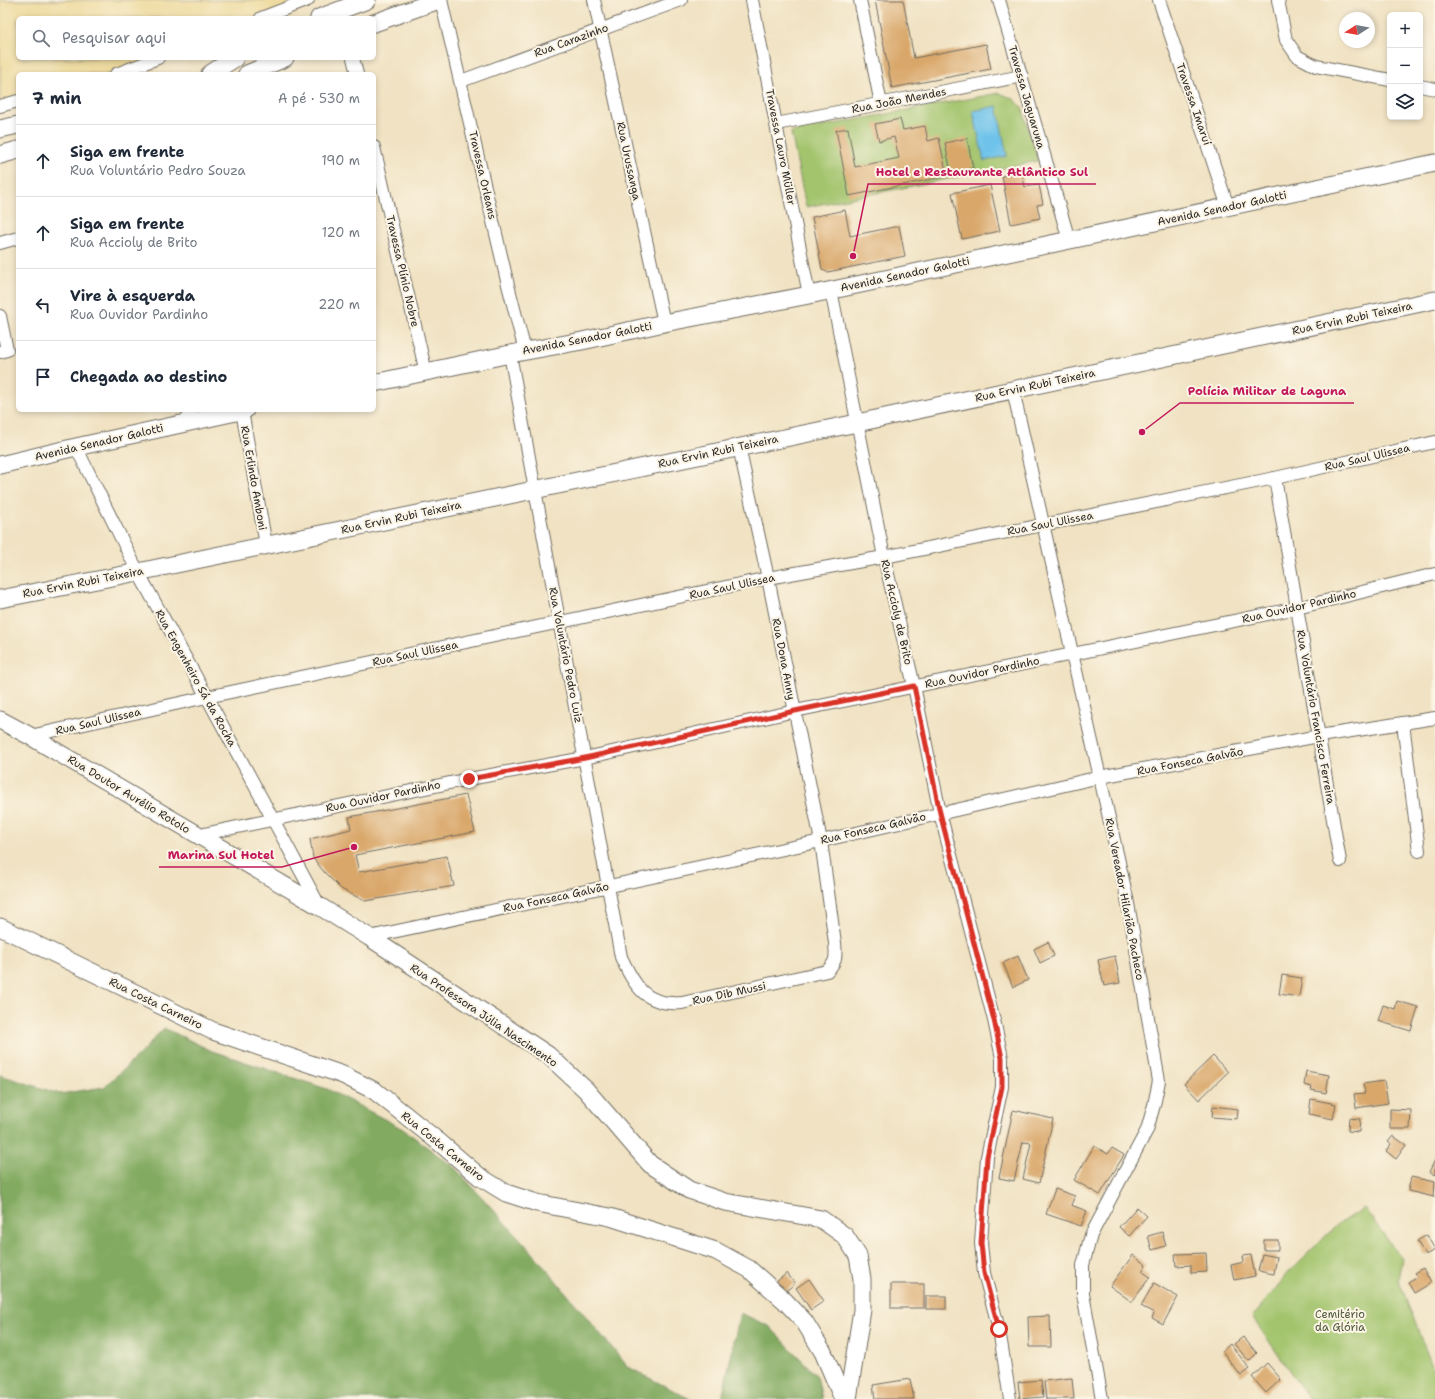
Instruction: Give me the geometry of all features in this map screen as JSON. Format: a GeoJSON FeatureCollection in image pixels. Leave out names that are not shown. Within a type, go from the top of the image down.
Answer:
{"type":"FeatureCollection","features":[{"type":"Feature","properties":{"kind":"main road"},"geometry":{"type":"LineString","coordinates":[[324,16],[366,0]]}},
{"type":"Feature","properties":{"kind":"main road"},"geometry":{"type":"LineString","coordinates":[[376,22],[440,0]]}},
{"type":"Feature","properties":{"kind":"main road"},"geometry":{"type":"LineString","coordinates":[[213,72],[233,60]]}},
{"type":"Feature","properties":{"kind":"main road"},"geometry":{"type":"LineString","coordinates":[[253,72],[280,60]]}},
{"type":"Feature","properties":{"kind":"main road"},"geometry":{"type":"LineString","coordinates":[[0,129],[16,125]]}},
{"type":"Feature","properties":{"kind":"main road"},"geometry":{"type":"LineString","coordinates":[[0,155],[16,151]]}},
{"type":"Feature","properties":{"kind":"main road","name":"Avenida Senador Galotti"},"geometry":{"type":"LineString","coordinates":[[376,383],[426,373],[517,352],[582,341],[664,323],[809,295],[1435,163]]}},
{"type":"Feature","properties":{"kind":"main road","name":"Rua Ervin Rubi Teixeira"},"geometry":{"type":"LineString","coordinates":[[0,599],[138,572],[857,423],[1435,300]]}},
{"type":"Feature","properties":{"kind":"main road","name":"Avenida Senador Galotti"},"geometry":{"type":"LineString","coordinates":[[0,465],[76,447],[189,416],[226,412]]}},
{"type":"Feature","properties":{"kind":"main road","name":"Rua Doutor Aurélio Rotolo"},"geometry":{"type":"LineString","coordinates":[[0,720],[30,736],[319,906]]}},
{"type":"Feature","properties":{"kind":"main road","name":"Rua Professora Júlia Nascimento"},"geometry":{"type":"LineString","coordinates":[[319,906],[369,937],[548,1055],[586,1090],[650,1164],[688,1190],[724,1202],[821,1219],[845,1236],[858,1256],[862,1279],[862,1310],[848,1399]]}},
{"type":"Feature","properties":{"kind":"main road","name":"Rua Costa Carneiro"},"geometry":{"type":"LineString","coordinates":[[0,926],[213,1031],[343,1075],[375,1091],[480,1177],[506,1193],[536,1203],[610,1217],[716,1251],[749,1269],[785,1301],[804,1321],[823,1352],[843,1399]]}},
{"type":"Feature","properties":{"kind":"street"},"geometry":{"type":"LineString","coordinates":[[266,16],[308,0]]}},
{"type":"Feature","properties":{"kind":"street","name":"Travessa Orleans"},"geometry":{"type":"LineString","coordinates":[[440,0],[461,81],[508,285],[517,352]]}},
{"type":"Feature","properties":{"kind":"street","name":"Rua Urussanga"},"geometry":{"type":"LineString","coordinates":[[594,0],[664,323]]}},
{"type":"Feature","properties":{"kind":"street","name":"Rua Carazinho"},"geometry":{"type":"LineString","coordinates":[[461,81],[681,0]]}},
{"type":"Feature","properties":{"kind":"street","name":"Travessa Lauro Müller"},"geometry":{"type":"LineString","coordinates":[[752,0],[809,295]]}},
{"type":"Feature","properties":{"kind":"street"},"geometry":{"type":"LineString","coordinates":[[860,0],[881,104]]}},
{"type":"Feature","properties":{"kind":"street","name":"Travessa Jaguaruna"},"geometry":{"type":"LineString","coordinates":[[999,0],[1069,240]]}},
{"type":"Feature","properties":{"kind":"street","name":"Travessa Imaruí"},"geometry":{"type":"LineString","coordinates":[[1159,0],[1228,207]]}},
{"type":"Feature","properties":{"kind":"street"},"geometry":{"type":"LineString","coordinates":[[1278,0],[1286,40],[1297,56],[1316,66],[1387,79]]}},
{"type":"Feature","properties":{"kind":"street"},"geometry":{"type":"LineString","coordinates":[[121,72],[153,60]]}},
{"type":"Feature","properties":{"kind":"street"},"geometry":{"type":"LineString","coordinates":[[354,60],[356,72]]}},
{"type":"Feature","properties":{"kind":"street","name":"Rua João Mendes"},"geometry":{"type":"LineString","coordinates":[[776,124],[1022,76]]}},
{"type":"Feature","properties":{"kind":"street"},"geometry":{"type":"LineString","coordinates":[[1423,87],[1435,89]]}},
{"type":"Feature","properties":{"kind":"street"},"geometry":{"type":"LineString","coordinates":[[0,106],[16,102]]}},
{"type":"Feature","properties":{"kind":"street","name":"Travessa Plínio Nobre"},"geometry":{"type":"LineString","coordinates":[[376,156],[426,373]]}},
{"type":"Feature","properties":{"kind":"street"},"geometry":{"type":"LineString","coordinates":[[0,242],[16,238]]}},
{"type":"Feature","properties":{"kind":"street","name":"Rua Accioly de Brito"},"geometry":{"type":"LineString","coordinates":[[831,290],[884,557],[914,686],[940,813],[994,1020],[1002,1058],[1002,1087],[987,1157],[981,1243],[984,1273],[999,1329],[1010,1399]]}},
{"type":"Feature","properties":{"kind":"street"},"geometry":{"type":"LineString","coordinates":[[0,316],[4,351]]}},
{"type":"Feature","properties":{"kind":"street","name":"Rua Voluntário Pedro Luiz"},"geometry":{"type":"LineString","coordinates":[[517,352],[535,490],[621,957]]}},
{"type":"Feature","properties":{"kind":"street","name":"Rua Vereador Hilarião Pacheco"},"geometry":{"type":"LineString","coordinates":[[1013,390],[1127,898],[1159,1081],[1147,1130],[1092,1235],[1083,1265],[1083,1294],[1102,1399]]}},
{"type":"Feature","properties":{"kind":"street","name":"Rua Erlindo Amboni"},"geometry":{"type":"LineString","coordinates":[[244,412],[266,545]]}},
{"type":"Feature","properties":{"kind":"street","name":"Rua Saul Ulissea"},"geometry":{"type":"LineString","coordinates":[[30,736],[768,578],[884,557],[1275,478],[1435,442]]}},
{"type":"Feature","properties":{"kind":"street","name":"Rua Engenheiro Sá da Rocha"},"geometry":{"type":"LineString","coordinates":[[76,447],[138,572],[319,906]]}},
{"type":"Feature","properties":{"kind":"street","name":"Rua Dona Anny"},"geometry":{"type":"LineString","coordinates":[[739,447],[768,578],[821,841],[836,943]]}},
{"type":"Feature","properties":{"kind":"street","name":"Rua Voluntário Francisco Ferreira"},"geometry":{"type":"LineString","coordinates":[[1275,478],[1340,861]]}},
{"type":"Feature","properties":{"kind":"street","name":"Rua Ouvidor Pardinho"},"geometry":{"type":"LineString","coordinates":[[199,835],[469,779],[585,758],[795,711],[1297,608],[1435,574]]}},
{"type":"Feature","properties":{"kind":"street","name":"Rua Fonseca Galvão"},"geometry":{"type":"LineString","coordinates":[[369,937],[821,841],[1100,777],[1319,736],[1435,718]]}},
{"type":"Feature","properties":{"kind":"street"},"geometry":{"type":"LineString","coordinates":[[1403,723],[1418,851]]}},
{"type":"Feature","properties":{"kind":"street","name":"Rua Dib Mussi"},"geometry":{"type":"LineString","coordinates":[[621,957],[630,978],[642,992],[656,1001],[676,1004],[827,971],[836,960],[836,943]]}},
{"type":"Feature","properties":{"kind":"green space"},"geometry":{"type":"Polygon","coordinates":[[[999,93],[1012,98],[1022,107],[1038,161],[806,207],[791,132],[999,93]]]}},
{"type":"Feature","properties":{"kind":"green space"},"geometry":{"type":"Polygon","coordinates":[[[164,1028],[212,1051],[327,1089],[403,1129],[455,1168],[533,1253],[628,1367],[690,1399],[0,1399],[0,1075],[60,1094],[104,1087],[139,1055],[164,1028]]]}},
{"type":"Feature","properties":{"kind":"green space","name":"Cemitério da Glória"},"geometry":{"type":"Polygon","coordinates":[[[1364,1208],[1402,1259],[1398,1278],[1432,1366],[1435,1369],[1435,1399],[1309,1399],[1252,1317],[1291,1270],[1338,1224],[1364,1208]]]}},
{"type":"Feature","properties":{"kind":"green space"},"geometry":{"type":"Polygon","coordinates":[[[740,1313],[769,1326],[817,1376],[822,1399],[722,1399],[740,1313]]]}},
{"type":"Feature","properties":{"kind":"sand"},"geometry":{"type":"Polygon","coordinates":[[[0,0],[308,0],[266,16],[16,16],[16,60],[153,60],[121,72],[16,72],[16,102],[0,106],[0,0]]]}},
{"type":"Feature","properties":{"kind":"water"},"geometry":{"type":"Polygon","coordinates":[[[997,106],[1007,156],[984,161],[973,111],[997,106]]]}},
{"type":"Feature","properties":{"kind":"building"},"geometry":{"type":"Polygon","coordinates":[[[875,0],[903,0],[914,58],[986,44],[991,69],[892,88],[875,0]]]}},
{"type":"Feature","properties":{"kind":"building"},"geometry":{"type":"Polygon","coordinates":[[[900,119],[903,130],[925,126],[928,141],[939,138],[947,176],[849,196],[836,130],[848,128],[855,167],[899,158],[894,137],[879,141],[875,124],[900,119]]]}},
{"type":"Feature","properties":{"kind":"building"},"geometry":{"type":"Polygon","coordinates":[[[967,138],[973,168],[951,173],[945,143],[967,138]]]}},
{"type":"Feature","properties":{"kind":"building"},"geometry":{"type":"Polygon","coordinates":[[[1022,172],[1025,187],[1039,185],[1043,204],[1037,205],[1040,218],[1011,224],[1002,176],[1022,172]]]}},
{"type":"Feature","properties":{"kind":"building"},"geometry":{"type":"Polygon","coordinates":[[[990,185],[1000,231],[962,239],[952,193],[990,185]]]}},
{"type":"Feature","properties":{"kind":"building"},"geometry":{"type":"Polygon","coordinates":[[[845,210],[850,236],[899,226],[905,256],[828,272],[824,271],[822,269],[812,217],[845,210]]]}},
{"type":"Feature","properties":{"kind":"building"},"geometry":{"type":"Polygon","coordinates":[[[466,795],[475,832],[355,855],[359,872],[447,856],[454,886],[365,901],[341,889],[324,872],[313,858],[310,839],[351,829],[349,817],[466,795]]]}},
{"type":"Feature","properties":{"kind":"building"},"geometry":{"type":"Polygon","coordinates":[[[1048,942],[1054,956],[1040,963],[1034,949],[1048,942]]]}},
{"type":"Feature","properties":{"kind":"building"},"geometry":{"type":"Polygon","coordinates":[[[1018,956],[1028,980],[1013,987],[1003,963],[1018,956]]]}},
{"type":"Feature","properties":{"kind":"building"},"geometry":{"type":"Polygon","coordinates":[[[1115,956],[1120,983],[1104,986],[1098,960],[1115,956]]]}},
{"type":"Feature","properties":{"kind":"building"},"geometry":{"type":"Polygon","coordinates":[[[1282,975],[1302,978],[1299,997],[1279,994],[1282,975]]]}},
{"type":"Feature","properties":{"kind":"building"},"geometry":{"type":"Polygon","coordinates":[[[1397,1001],[1418,1007],[1411,1031],[1378,1021],[1383,1005],[1395,1009],[1397,1001]]]}},
{"type":"Feature","properties":{"kind":"building"},"geometry":{"type":"Polygon","coordinates":[[[1213,1056],[1228,1072],[1199,1100],[1184,1084],[1213,1056]]]}},
{"type":"Feature","properties":{"kind":"building"},"geometry":{"type":"Polygon","coordinates":[[[1306,1071],[1329,1075],[1326,1093],[1311,1090],[1312,1087],[1304,1085],[1306,1071]]]}},
{"type":"Feature","properties":{"kind":"building"},"geometry":{"type":"Polygon","coordinates":[[[1384,1081],[1388,1103],[1356,1108],[1354,1094],[1365,1093],[1363,1084],[1384,1081]]]}},
{"type":"Feature","properties":{"kind":"building"},"geometry":{"type":"Polygon","coordinates":[[[1311,1099],[1336,1104],[1333,1119],[1309,1114],[1311,1099]]]}},
{"type":"Feature","properties":{"kind":"building"},"geometry":{"type":"Polygon","coordinates":[[[1213,1106],[1238,1109],[1237,1119],[1212,1117],[1213,1106]]]}},
{"type":"Feature","properties":{"kind":"building"},"geometry":{"type":"Polygon","coordinates":[[[1390,1109],[1411,1110],[1410,1129],[1390,1129],[1390,1109]]]}},
{"type":"Feature","properties":{"kind":"building"},"geometry":{"type":"Polygon","coordinates":[[[1013,1110],[1053,1119],[1039,1183],[1023,1179],[1031,1143],[1023,1142],[1014,1181],[999,1178],[1013,1110]]]}},
{"type":"Feature","properties":{"kind":"building"},"geometry":{"type":"Polygon","coordinates":[[[1349,1118],[1360,1119],[1359,1132],[1348,1131],[1349,1118]]]}},
{"type":"Feature","properties":{"kind":"building"},"geometry":{"type":"Polygon","coordinates":[[[1393,1136],[1406,1145],[1396,1159],[1386,1151],[1391,1144],[1388,1142],[1393,1136]]]}},
{"type":"Feature","properties":{"kind":"building"},"geometry":{"type":"Polygon","coordinates":[[[1094,1146],[1108,1154],[1112,1148],[1124,1155],[1100,1195],[1074,1180],[1094,1146]]]}},
{"type":"Feature","properties":{"kind":"building"},"geometry":{"type":"Polygon","coordinates":[[[1435,1160],[1435,1175],[1429,1172],[1435,1160]]]}},
{"type":"Feature","properties":{"kind":"building"},"geometry":{"type":"Polygon","coordinates":[[[1411,1177],[1435,1182],[1434,1197],[1408,1191],[1411,1177]]]}},
{"type":"Feature","properties":{"kind":"building"},"geometry":{"type":"Polygon","coordinates":[[[1055,1189],[1075,1196],[1071,1205],[1087,1211],[1081,1226],[1046,1214],[1055,1189]]]}},
{"type":"Feature","properties":{"kind":"building"},"geometry":{"type":"Polygon","coordinates":[[[1137,1207],[1147,1216],[1129,1236],[1119,1227],[1137,1207]]]}},
{"type":"Feature","properties":{"kind":"building"},"geometry":{"type":"Polygon","coordinates":[[[1162,1232],[1166,1246],[1152,1250],[1148,1236],[1162,1232]]]}},
{"type":"Feature","properties":{"kind":"building"},"geometry":{"type":"Polygon","coordinates":[[[1427,1235],[1435,1250],[1425,1255],[1417,1241],[1427,1235]]]}},
{"type":"Feature","properties":{"kind":"building"},"geometry":{"type":"Polygon","coordinates":[[[1264,1240],[1278,1240],[1278,1250],[1264,1250],[1264,1240]]]}},
{"type":"Feature","properties":{"kind":"building"},"geometry":{"type":"Polygon","coordinates":[[[1206,1253],[1207,1272],[1191,1273],[1191,1265],[1176,1266],[1175,1254],[1206,1253]]]}},
{"type":"Feature","properties":{"kind":"building"},"geometry":{"type":"Polygon","coordinates":[[[1262,1254],[1277,1257],[1274,1274],[1258,1271],[1262,1254]]]}},
{"type":"Feature","properties":{"kind":"building"},"geometry":{"type":"Polygon","coordinates":[[[1133,1255],[1146,1265],[1142,1271],[1150,1277],[1132,1302],[1110,1286],[1133,1255]]]}},
{"type":"Feature","properties":{"kind":"building"},"geometry":{"type":"Polygon","coordinates":[[[1251,1255],[1255,1276],[1234,1280],[1231,1265],[1244,1262],[1243,1256],[1251,1255]]]}},
{"type":"Feature","properties":{"kind":"building"},"geometry":{"type":"Polygon","coordinates":[[[1423,1268],[1431,1283],[1414,1293],[1408,1282],[1418,1276],[1415,1273],[1423,1268]]]}},
{"type":"Feature","properties":{"kind":"building"},"geometry":{"type":"Polygon","coordinates":[[[787,1273],[795,1284],[784,1292],[776,1282],[787,1273]]]}},
{"type":"Feature","properties":{"kind":"building"},"geometry":{"type":"Polygon","coordinates":[[[809,1279],[824,1301],[811,1310],[796,1288],[809,1279]]]}},
{"type":"Feature","properties":{"kind":"building"},"geometry":{"type":"Polygon","coordinates":[[[1154,1283],[1178,1297],[1163,1324],[1152,1318],[1154,1313],[1141,1306],[1154,1283]]]}},
{"type":"Feature","properties":{"kind":"building"},"geometry":{"type":"Polygon","coordinates":[[[891,1284],[924,1284],[924,1308],[891,1308],[891,1284]]]}},
{"type":"Feature","properties":{"kind":"building"},"geometry":{"type":"Polygon","coordinates":[[[926,1296],[946,1296],[946,1309],[926,1309],[926,1296]]]}},
{"type":"Feature","properties":{"kind":"building"},"geometry":{"type":"Polygon","coordinates":[[[1050,1316],[1051,1347],[1029,1347],[1028,1317],[1050,1316]]]}},
{"type":"Feature","properties":{"kind":"building"},"geometry":{"type":"Polygon","coordinates":[[[1243,1337],[1257,1353],[1249,1361],[1234,1344],[1243,1337]]]}},
{"type":"Feature","properties":{"kind":"building"},"geometry":{"type":"Polygon","coordinates":[[[1230,1344],[1250,1369],[1241,1376],[1222,1351],[1230,1344]]]}},
{"type":"Feature","properties":{"kind":"building"},"geometry":{"type":"Polygon","coordinates":[[[1267,1363],[1281,1379],[1266,1393],[1252,1377],[1267,1363]]]}},
{"type":"Feature","properties":{"kind":"building"},"geometry":{"type":"Polygon","coordinates":[[[1072,1378],[1074,1399],[1046,1399],[1044,1381],[1072,1378]]]}},
{"type":"Feature","properties":{"kind":"building"},"geometry":{"type":"Polygon","coordinates":[[[910,1379],[914,1399],[875,1399],[873,1385],[910,1379]]]}},
{"type":"Feature","properties":{"kind":"building"},"geometry":{"type":"Polygon","coordinates":[[[1041,1380],[1043,1397],[1020,1399],[1018,1382],[1041,1380]]]}},
{"type":"Feature","properties":{"kind":"place","name":"Hotel e Restaurante Atlântico Sul"},"geometry":{"type":"Point","coordinates":[853,256]}},
{"type":"Feature","properties":{"kind":"place","name":"Polícia Militar de Laguna"},"geometry":{"type":"Point","coordinates":[1142,432]}},
{"type":"Feature","properties":{"kind":"place","name":"Marina Sul Hotel"},"geometry":{"type":"Point","coordinates":[354,847]}},
{"type":"Feature","properties":{"kind":"route"},"geometry":{"type":"LineString","coordinates":[[469,779],[585,758],[914,686],[940,813],[994,1020],[1002,1058],[1002,1087],[987,1157],[981,1243],[984,1273],[999,1329]]}}]}
